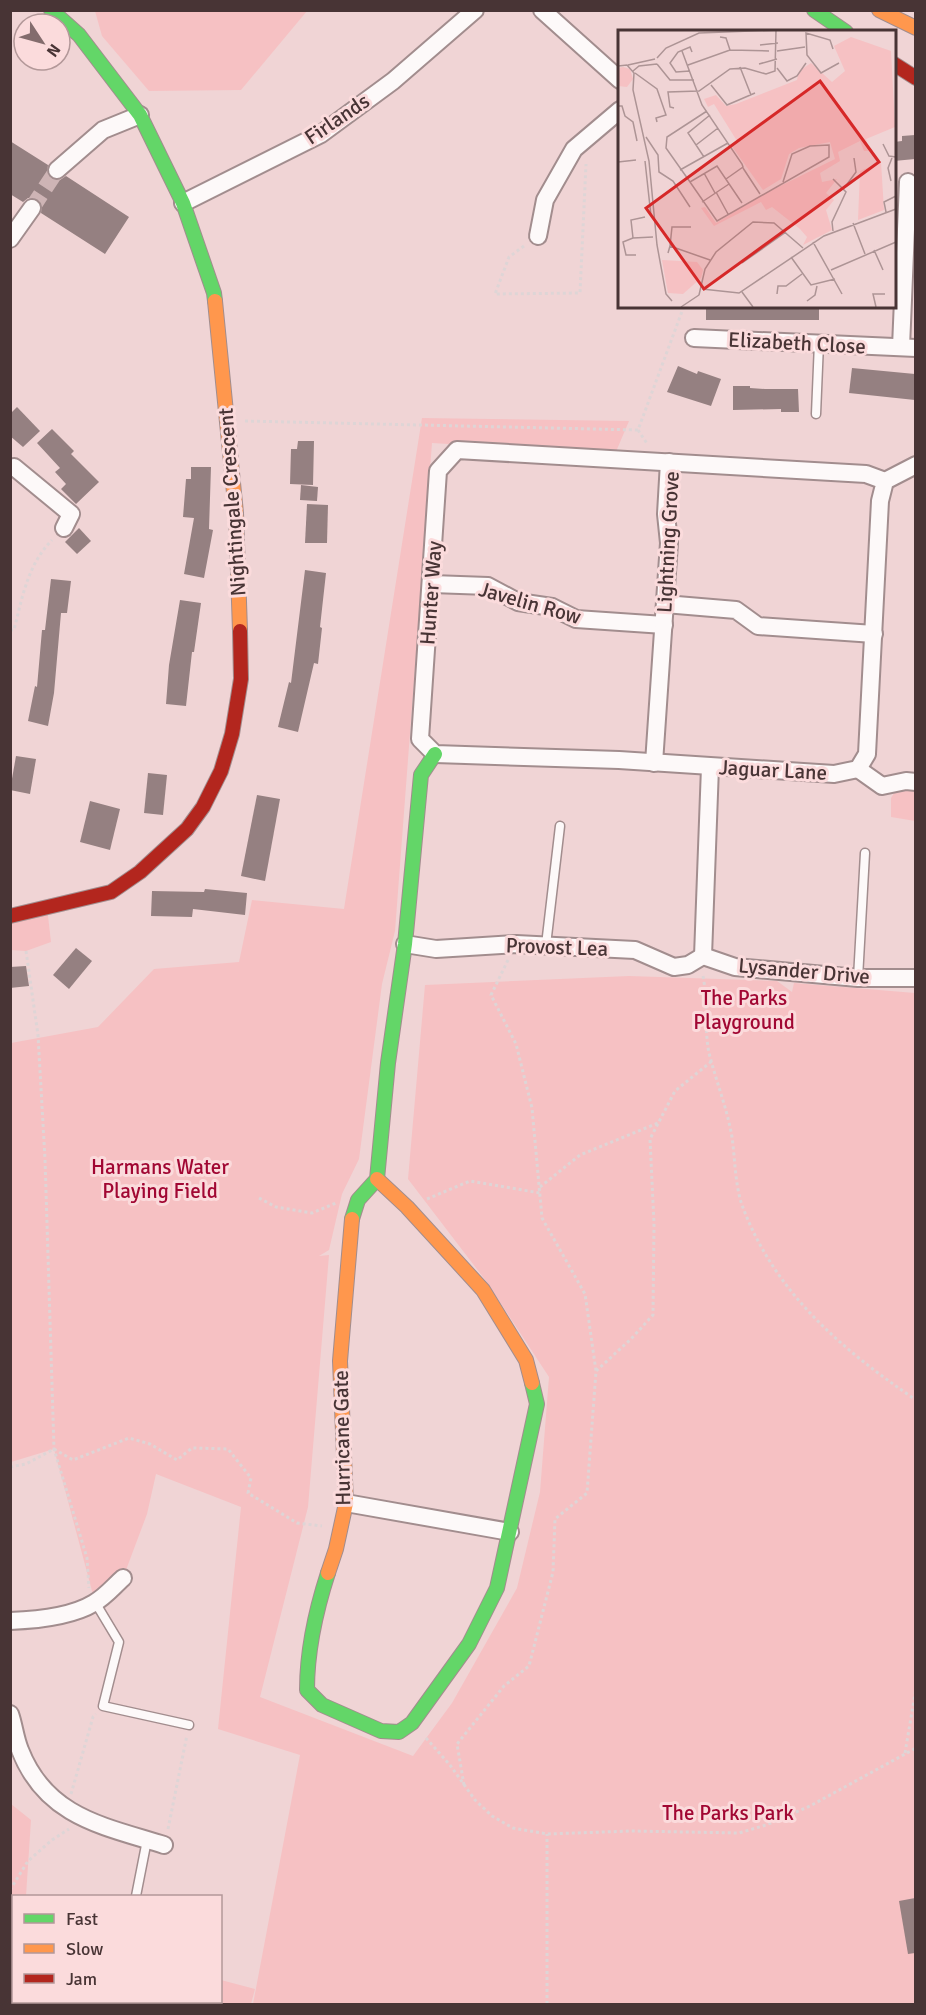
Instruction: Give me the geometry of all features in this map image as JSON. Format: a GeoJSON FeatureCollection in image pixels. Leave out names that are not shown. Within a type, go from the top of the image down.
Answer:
{"type":"FeatureCollection","features":[{"type":"Feature","properties":{"kind":"main road","name":"Nightingale Crescent"},"geometry":{"type":"LineString","coordinates":[[10,916],[111,892],[140,872],[187,829],[203,807],[220,771],[232,734],[241,679],[236,513],[214,293],[183,203],[140,115],[80,35],[51,10]]}},
{"type":"Feature","properties":{"kind":"main road"},"geometry":{"type":"LineString","coordinates":[[814,10],[843,30]]}},
{"type":"Feature","properties":{"kind":"main road"},"geometry":{"type":"LineString","coordinates":[[862,10],[892,30]]}},
{"type":"Feature","properties":{"kind":"main road"},"geometry":{"type":"LineString","coordinates":[[879,10],[915,28]]}},
{"type":"Feature","properties":{"kind":"main road"},"geometry":{"type":"LineString","coordinates":[[896,65],[915,78]]}},
{"type":"Feature","properties":{"kind":"main road"},"geometry":{"type":"LineString","coordinates":[[412,1723],[469,1644],[497,1587],[537,1404],[526,1360],[483,1290],[407,1207],[377,1179],[388,1063],[405,944],[421,775],[435,754]]}},
{"type":"Feature","properties":{"kind":"main road","name":"Hurricane Gate"},"geometry":{"type":"LineString","coordinates":[[377,1179],[358,1200],[351,1224],[340,1361],[346,1503],[321,1596],[307,1665],[307,1690],[322,1705],[381,1731],[399,1732],[412,1723]]}},
{"type":"Feature","properties":{"kind":"street","name":"Firlands"},"geometry":{"type":"LineString","coordinates":[[183,203],[321,134],[393,81],[475,10]]}},
{"type":"Feature","properties":{"kind":"street"},"geometry":{"type":"LineString","coordinates":[[542,10],[618,78]]}},
{"type":"Feature","properties":{"kind":"street"},"geometry":{"type":"LineString","coordinates":[[538,236],[545,200],[574,149],[618,112]]}},
{"type":"Feature","properties":{"kind":"street"},"geometry":{"type":"LineString","coordinates":[[57,171],[103,130],[140,115]]}},
{"type":"Feature","properties":{"kind":"street","name":"Elizabeth Close"},"geometry":{"type":"LineString","coordinates":[[694,338],[908,348],[908,182]]}},
{"type":"Feature","properties":{"kind":"street"},"geometry":{"type":"LineString","coordinates":[[10,239],[32,208]]}},
{"type":"Feature","properties":{"kind":"street","name":"Hunter Way"},"geometry":{"type":"LineString","coordinates":[[435,754],[420,739],[438,471],[458,450],[669,462]]}},
{"type":"Feature","properties":{"kind":"street","name":"Lightning Grove"},"geometry":{"type":"LineString","coordinates":[[654,763],[669,543],[666,514],[669,462],[866,474],[885,482]]}},
{"type":"Feature","properties":{"kind":"street"},"geometry":{"type":"LineString","coordinates":[[885,482],[915,465]]}},
{"type":"Feature","properties":{"kind":"street"},"geometry":{"type":"LineString","coordinates":[[10,468],[14,467],[71,514],[64,528]]}},
{"type":"Feature","properties":{"kind":"street","name":"Jaguar Lane"},"geometry":{"type":"LineString","coordinates":[[435,754],[654,763],[834,774],[858,769],[867,754],[880,501],[885,482]]}},
{"type":"Feature","properties":{"kind":"street","name":"Javelin Row"},"geometry":{"type":"LineString","coordinates":[[432,584],[488,586],[518,602],[552,608],[576,619],[664,626]]}},
{"type":"Feature","properties":{"kind":"street"},"geometry":{"type":"LineString","coordinates":[[665,604],[736,610],[758,626],[874,634]]}},
{"type":"Feature","properties":{"kind":"street"},"geometry":{"type":"LineString","coordinates":[[703,956],[710,767]]}},
{"type":"Feature","properties":{"kind":"street"},"geometry":{"type":"LineString","coordinates":[[858,769],[882,786],[906,781],[915,782]]}},
{"type":"Feature","properties":{"kind":"street","name":"Provost Lea"},"geometry":{"type":"LineString","coordinates":[[405,944],[436,950],[516,944],[635,950],[674,968],[688,965],[703,956]]}},
{"type":"Feature","properties":{"kind":"street","name":"Lysander Drive"},"geometry":{"type":"LineString","coordinates":[[703,956],[735,967],[858,978],[915,978]]}},
{"type":"Feature","properties":{"kind":"street"},"geometry":{"type":"LineString","coordinates":[[346,1503],[510,1532]]}},
{"type":"Feature","properties":{"kind":"street"},"geometry":{"type":"LineString","coordinates":[[10,1621],[66,1614],[92,1604],[123,1578]]}},
{"type":"Feature","properties":{"kind":"street"},"geometry":{"type":"LineString","coordinates":[[10,1714],[20,1749],[45,1791],[83,1819],[164,1845]]}},
{"type":"Feature","properties":{"kind":"lane"},"geometry":{"type":"LineString","coordinates":[[816,414],[819,343]]}},
{"type":"Feature","properties":{"kind":"lane"},"geometry":{"type":"LineString","coordinates":[[546,945],[560,826]]}},
{"type":"Feature","properties":{"kind":"lane"},"geometry":{"type":"LineString","coordinates":[[858,978],[865,853]]}},
{"type":"Feature","properties":{"kind":"lane"},"geometry":{"type":"LineString","coordinates":[[92,1604],[119,1642],[103,1706],[189,1725]]}},
{"type":"Feature","properties":{"kind":"lane"},"geometry":{"type":"LineString","coordinates":[[136,1895],[147,1840]]}},
{"type":"Feature","properties":{"kind":"path"},"geometry":{"type":"LineString","coordinates":[[538,236],[509,257],[495,294],[580,293],[586,158],[574,149]]}},
{"type":"Feature","properties":{"kind":"path"},"geometry":{"type":"LineString","coordinates":[[227,420],[638,430],[683,308]]}},
{"type":"Feature","properties":{"kind":"path"},"geometry":{"type":"LineString","coordinates":[[10,630],[14,630],[26,582],[38,557],[64,528]]}},
{"type":"Feature","properties":{"kind":"path"},"geometry":{"type":"LineString","coordinates":[[464,1785],[457,1744],[504,1686],[529,1666],[553,1572],[555,1519],[587,1494],[596,1371],[585,1294],[542,1218],[531,1108],[516,1044],[491,995],[516,944]]}},
{"type":"Feature","properties":{"kind":"path"},"geometry":{"type":"LineString","coordinates":[[26,951],[38,1035],[45,1159],[54,1449],[87,1558],[92,1604]]}},
{"type":"Feature","properties":{"kind":"path"},"geometry":{"type":"LineString","coordinates":[[703,956],[702,973],[706,993],[709,1051],[732,1136],[741,1203],[767,1257],[806,1311],[848,1351],[915,1400]]}},
{"type":"Feature","properties":{"kind":"path"},"geometry":{"type":"LineString","coordinates":[[596,1371],[653,1315],[654,1222],[650,1139],[675,1090],[712,1061]]}},
{"type":"Feature","properties":{"kind":"path"},"geometry":{"type":"LineString","coordinates":[[540,1187],[580,1155],[659,1123]]}},
{"type":"Feature","properties":{"kind":"path"},"geometry":{"type":"LineString","coordinates":[[407,1207],[470,1181],[540,1193]]}},
{"type":"Feature","properties":{"kind":"path"},"geometry":{"type":"LineString","coordinates":[[259,1198],[276,1208],[312,1213],[335,1204],[358,1200]]}},
{"type":"Feature","properties":{"kind":"path"},"geometry":{"type":"LineString","coordinates":[[54,1449],[73,1460],[129,1438],[150,1444],[177,1460],[192,1448],[228,1449],[251,1478],[248,1493],[297,1523],[340,1529]]}},
{"type":"Feature","properties":{"kind":"path"},"geometry":{"type":"LineString","coordinates":[[10,1467],[26,1464],[54,1449]]}},
{"type":"Feature","properties":{"kind":"path"},"geometry":{"type":"LineString","coordinates":[[905,1754],[915,1688]]}},
{"type":"Feature","properties":{"kind":"path"},"geometry":{"type":"LineString","coordinates":[[67,1809],[93,1717],[103,1706]]}},
{"type":"Feature","properties":{"kind":"path"},"geometry":{"type":"LineString","coordinates":[[412,1723],[450,1765],[475,1800],[492,1816],[513,1828],[547,1834],[632,1831],[739,1833],[766,1825],[810,1806],[915,1748]]}},
{"type":"Feature","properties":{"kind":"path"},"geometry":{"type":"LineString","coordinates":[[164,1845],[189,1725]]}},
{"type":"Feature","properties":{"kind":"path"},"geometry":{"type":"LineString","coordinates":[[10,1890],[28,1861],[51,1840],[83,1819]]}},
{"type":"Feature","properties":{"kind":"path"},"geometry":{"type":"LineString","coordinates":[[547,1834],[547,2004]]}},
{"type":"Feature","properties":{"kind":"green space"},"geometry":{"type":"Polygon","coordinates":[[[95,10],[307,11],[241,90],[149,91],[102,36],[95,10]]]}},
{"type":"Feature","properties":{"kind":"green space"},"geometry":{"type":"Polygon","coordinates":[[[422,418],[629,421],[615,454],[432,443],[395,931],[382,984],[359,1159],[342,1194],[329,1250],[319,1256],[329,1255],[308,1507],[260,1697],[413,1756],[452,1703],[517,1588],[540,1492],[549,1377],[486,1281],[408,1179],[425,985],[629,976],[777,981],[792,992],[794,983],[915,993],[915,2004],[253,2004],[300,1755],[218,1729],[241,1507],[156,1474],[147,1514],[123,1578],[95,1602],[54,1449],[11,1462],[11,1043],[98,1027],[154,969],[239,962],[252,900],[344,909],[422,418]]]}},
{"type":"Feature","properties":{"kind":"green space"},"geometry":{"type":"Polygon","coordinates":[[[915,789],[915,821],[891,817],[891,798],[894,793],[915,789]]]}},
{"type":"Feature","properties":{"kind":"green space"},"geometry":{"type":"Polygon","coordinates":[[[47,907],[51,942],[26,951],[11,950],[10,916],[47,907]]]}},
{"type":"Feature","properties":{"kind":"green space"},"geometry":{"type":"Polygon","coordinates":[[[11,1804],[31,1820],[26,1895],[12,1895],[11,1970],[11,1804]]]}},
{"type":"Feature","properties":{"kind":"green space"},"geometry":{"type":"Polygon","coordinates":[[[222,1980],[255,1989],[251,2004],[143,2004],[222,2003],[222,1980]]]}},
{"type":"Feature","properties":{"kind":"building"},"geometry":{"type":"Polygon","coordinates":[[[915,135],[915,159],[896,161],[896,142],[902,141],[902,136],[915,135]]]}},
{"type":"Feature","properties":{"kind":"building"},"geometry":{"type":"Polygon","coordinates":[[[10,141],[48,165],[47,173],[53,180],[60,180],[66,176],[129,217],[105,254],[41,213],[42,204],[38,199],[28,198],[23,202],[10,194],[10,141]]]}},
{"type":"Feature","properties":{"kind":"building"},"geometry":{"type":"Polygon","coordinates":[[[706,308],[819,308],[819,320],[706,320],[706,308]]]}},
{"type":"Feature","properties":{"kind":"building"},"geometry":{"type":"Polygon","coordinates":[[[678,366],[697,374],[698,371],[721,379],[711,406],[667,392],[678,366]]]}},
{"type":"Feature","properties":{"kind":"building"},"geometry":{"type":"Polygon","coordinates":[[[852,368],[915,374],[915,400],[849,393],[852,368]]]}},
{"type":"Feature","properties":{"kind":"building"},"geometry":{"type":"Polygon","coordinates":[[[733,386],[798,389],[799,412],[781,412],[781,409],[733,410],[733,386]]]}},
{"type":"Feature","properties":{"kind":"building"},"geometry":{"type":"Polygon","coordinates":[[[17,407],[40,431],[23,447],[10,436],[10,414],[17,407]]]}},
{"type":"Feature","properties":{"kind":"building"},"geometry":{"type":"Polygon","coordinates":[[[52,429],[74,451],[71,454],[99,482],[76,504],[61,489],[66,484],[55,472],[60,468],[37,443],[52,429]]]}},
{"type":"Feature","properties":{"kind":"building"},"geometry":{"type":"Polygon","coordinates":[[[298,441],[314,441],[313,485],[290,484],[291,449],[297,449],[298,441]]]}},
{"type":"Feature","properties":{"kind":"building"},"geometry":{"type":"Polygon","coordinates":[[[191,467],[211,467],[209,529],[213,530],[204,578],[184,574],[194,518],[183,517],[186,479],[191,479],[191,467]]]}},
{"type":"Feature","properties":{"kind":"building"},"geometry":{"type":"Polygon","coordinates":[[[301,485],[318,487],[317,501],[300,500],[301,485]]]}},
{"type":"Feature","properties":{"kind":"building"},"geometry":{"type":"Polygon","coordinates":[[[307,504],[328,505],[327,543],[305,543],[307,504]]]}},
{"type":"Feature","properties":{"kind":"building"},"geometry":{"type":"Polygon","coordinates":[[[79,528],[91,541],[77,554],[65,542],[79,528]]]}},
{"type":"Feature","properties":{"kind":"building"},"geometry":{"type":"Polygon","coordinates":[[[305,570],[326,573],[318,664],[314,663],[298,732],[278,727],[289,682],[291,683],[305,570]]]}},
{"type":"Feature","properties":{"kind":"building"},"geometry":{"type":"Polygon","coordinates":[[[51,579],[71,581],[67,613],[61,613],[54,693],[48,726],[28,721],[35,686],[37,687],[42,630],[45,630],[51,579]]]}},
{"type":"Feature","properties":{"kind":"building"},"geometry":{"type":"Polygon","coordinates":[[[180,600],[201,603],[194,652],[192,652],[186,706],[166,704],[169,665],[180,600]]]}},
{"type":"Feature","properties":{"kind":"building"},"geometry":{"type":"Polygon","coordinates":[[[16,756],[36,759],[30,794],[10,790],[16,756]]]}},
{"type":"Feature","properties":{"kind":"building"},"geometry":{"type":"Polygon","coordinates":[[[148,773],[167,775],[163,815],[144,813],[148,773]]]}},
{"type":"Feature","properties":{"kind":"building"},"geometry":{"type":"Polygon","coordinates":[[[257,795],[280,799],[265,881],[241,876],[257,795]]]}},
{"type":"Feature","properties":{"kind":"building"},"geometry":{"type":"Polygon","coordinates":[[[90,801],[120,809],[110,850],[80,842],[90,801]]]}},
{"type":"Feature","properties":{"kind":"building"},"geometry":{"type":"Polygon","coordinates":[[[205,889],[247,893],[245,915],[193,909],[192,917],[151,916],[152,891],[204,892],[205,889]]]}},
{"type":"Feature","properties":{"kind":"building"},"geometry":{"type":"Polygon","coordinates":[[[76,948],[92,961],[69,989],[53,975],[76,948]]]}},
{"type":"Feature","properties":{"kind":"building"},"geometry":{"type":"Polygon","coordinates":[[[26,966],[29,986],[10,988],[10,967],[26,966]]]}},
{"type":"Feature","properties":{"kind":"building"},"geometry":{"type":"Polygon","coordinates":[[[915,1898],[915,1953],[908,1954],[899,1901],[915,1898]]]}},
{"type":"Feature","properties":{"kind":"tunnel"},"geometry":{"type":"LineString","coordinates":[[32,208],[57,170]]}},
{"type":"Feature","properties":{"kind":"traffic: fast"},"geometry":{"type":"LineString","coordinates":[[51,10],[79,35],[140,115],[183,203],[215,301]]}},
{"type":"Feature","properties":{"kind":"traffic: fast"},"geometry":{"type":"LineString","coordinates":[[814,10],[843,30]]}},
{"type":"Feature","properties":{"kind":"traffic: fast"},"geometry":{"type":"LineString","coordinates":[[352,1219],[358,1200],[377,1179],[388,1063],[405,944],[421,775],[435,754]]}},
{"type":"Feature","properties":{"kind":"traffic: fast"},"geometry":{"type":"LineString","coordinates":[[328,1573],[313,1630],[307,1690],[322,1705],[381,1731],[399,1732],[412,1723],[469,1644],[497,1588],[537,1404],[532,1383]]}},
{"type":"Feature","properties":{"kind":"traffic: slow"},"geometry":{"type":"LineString","coordinates":[[879,10],[916,28]]}},
{"type":"Feature","properties":{"kind":"traffic: slow"},"geometry":{"type":"LineString","coordinates":[[215,301],[236,513],[240,631]]}},
{"type":"Feature","properties":{"kind":"traffic: slow"},"geometry":{"type":"LineString","coordinates":[[377,1179],[407,1207],[483,1290],[526,1360],[532,1383]]}},
{"type":"Feature","properties":{"kind":"traffic: slow"},"geometry":{"type":"LineString","coordinates":[[328,1573],[346,1503],[340,1361],[352,1219]]}},
{"type":"Feature","properties":{"kind":"traffic: jam"},"geometry":{"type":"LineString","coordinates":[[896,65],[916,78]]}},
{"type":"Feature","properties":{"kind":"traffic: jam"},"geometry":{"type":"LineString","coordinates":[[10,916],[111,892],[140,872],[187,829],[203,807],[221,771],[232,734],[241,679],[240,631]]}},
{"type":"Feature","properties":{"kind":"park label","name":"The Parks Playground"},"geometry":{"type":"Point","coordinates":[744,1010]}},
{"type":"Feature","properties":{"kind":"park label","name":"Harmans Water Playing Field"},"geometry":{"type":"Point","coordinates":[160,1179]}},
{"type":"Feature","properties":{"kind":"park label","name":"The Parks Park"},"geometry":{"type":"Point","coordinates":[728,1813]}}]}
